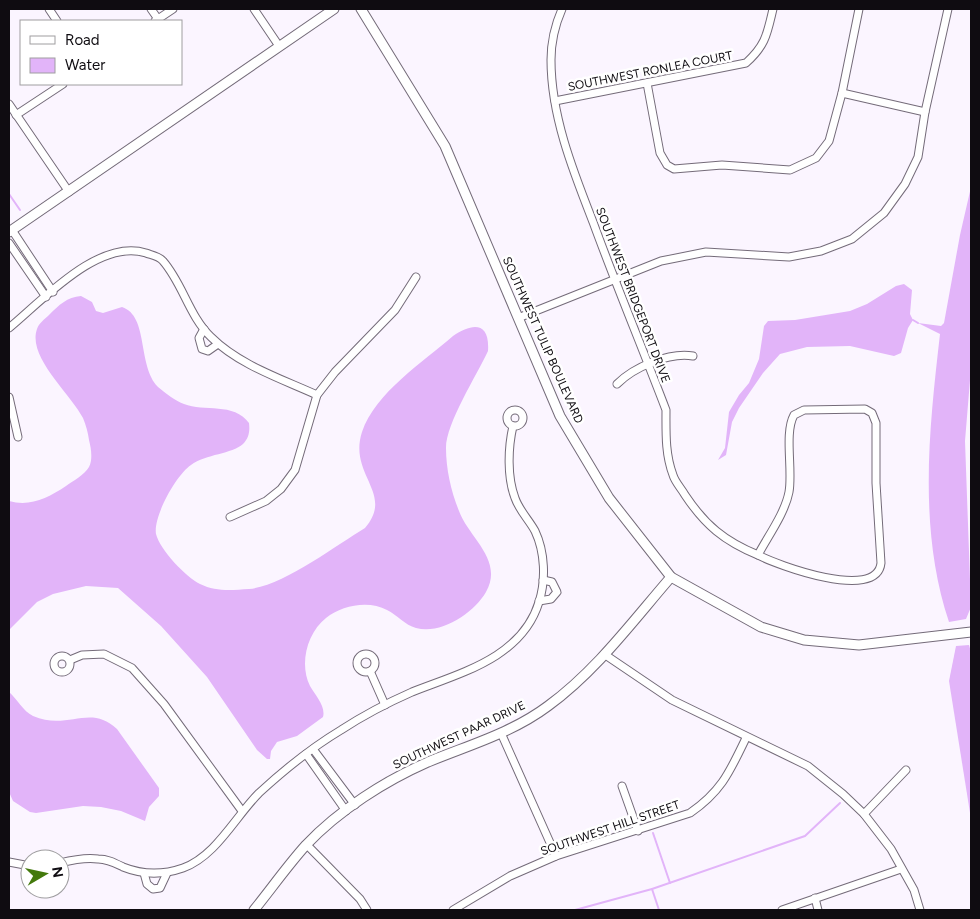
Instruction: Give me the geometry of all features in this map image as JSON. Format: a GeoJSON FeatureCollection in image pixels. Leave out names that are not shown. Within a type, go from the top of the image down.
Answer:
{"type":"FeatureCollection","features":[{"type":"Feature","properties":{"kind":"street"},"geometry":{"type":"LineString","coordinates":[[49,9],[56,20]]}},
{"type":"Feature","properties":{"kind":"street"},"geometry":{"type":"LineString","coordinates":[[151,9],[156,20],[173,9]]}},
{"type":"Feature","properties":{"kind":"street"},"geometry":{"type":"LineString","coordinates":[[254,9],[279,46]]}},
{"type":"Feature","properties":{"kind":"street"},"geometry":{"type":"LineString","coordinates":[[53,292],[10,231],[334,9]]}},
{"type":"Feature","properties":{"kind":"street","name":"SOUTHWEST TULIP BOULEVARD"},"geometry":{"type":"LineString","coordinates":[[361,9],[445,146],[560,416],[609,498],[670,577],[760,627],[804,640],[859,645],[971,632]]}},
{"type":"Feature","properties":{"kind":"street","name":"SOUTHWEST BRIDGEPORT DRIVE"},"geometry":{"type":"LineString","coordinates":[[562,9],[554,29],[552,44],[551,73],[555,101],[574,173],[666,410],[667,449],[673,476],[693,506],[714,532],[737,546],[758,555],[789,568],[825,578],[865,579],[873,577],[881,563],[876,493],[876,422],[872,412],[864,409],[812,410],[800,411],[794,414],[790,426],[791,473],[788,499],[758,555]]}},
{"type":"Feature","properties":{"kind":"street","name":"SOUTHWEST RONLEA COURT"},"geometry":{"type":"LineString","coordinates":[[555,101],[746,63],[758,52],[766,40],[773,9]]}},
{"type":"Feature","properties":{"kind":"street"},"geometry":{"type":"LineString","coordinates":[[647,83],[660,154],[667,165],[674,169],[722,166],[790,170],[816,158],[829,141],[842,93],[859,9]]}},
{"type":"Feature","properties":{"kind":"street"},"geometry":{"type":"LineString","coordinates":[[518,318],[660,261],[706,252],[789,257],[821,251],[852,239],[884,213],[905,184],[918,157],[925,112],[948,9]]}},
{"type":"Feature","properties":{"kind":"street"},"geometry":{"type":"LineString","coordinates":[[16,115],[61,85]]}},
{"type":"Feature","properties":{"kind":"street"},"geometry":{"type":"LineString","coordinates":[[842,93],[925,112]]}},
{"type":"Feature","properties":{"kind":"street"},"geometry":{"type":"LineString","coordinates":[[9,104],[69,192]]}},
{"type":"Feature","properties":{"kind":"street"},"geometry":{"type":"LineString","coordinates":[[9,243],[46,297]]}},
{"type":"Feature","properties":{"kind":"street"},"geometry":{"type":"LineString","coordinates":[[9,328],[90,261],[114,251],[139,251],[162,259],[204,329],[218,344],[236,356],[318,395]]}},
{"type":"Feature","properties":{"kind":"street"},"geometry":{"type":"LineString","coordinates":[[28,271],[35,266]]}},
{"type":"Feature","properties":{"kind":"street"},"geometry":{"type":"LineString","coordinates":[[230,517],[266,501],[281,489],[295,470],[318,395],[335,372],[395,310],[416,277]]}},
{"type":"Feature","properties":{"kind":"street"},"geometry":{"type":"LineString","coordinates":[[204,329],[199,338],[202,349],[208,351],[218,344]]}},
{"type":"Feature","properties":{"kind":"street"},"geometry":{"type":"LineString","coordinates":[[617,384],[625,376],[649,365],[680,354],[693,356]]}},
{"type":"Feature","properties":{"kind":"street"},"geometry":{"type":"LineString","coordinates":[[9,397],[18,437]]}},
{"type":"Feature","properties":{"kind":"street"},"geometry":{"type":"LineString","coordinates":[[70,862],[98,858],[144,873],[167,872],[185,867],[207,854],[242,811],[284,771],[313,748],[385,705],[468,671],[495,656],[513,643],[526,629],[539,601],[543,580],[540,544],[515,500],[510,480],[513,426]]}},
{"type":"Feature","properties":{"kind":"street","name":"SOUTHWEST PAAR DRIVE"},"geometry":{"type":"LineString","coordinates":[[254,910],[307,845],[346,811],[391,781],[420,766],[501,733],[548,706],[580,680],[670,577]]}},
{"type":"Feature","properties":{"kind":"street"},"geometry":{"type":"LineString","coordinates":[[539,601],[551,599],[557,592],[552,582],[543,580]]}},
{"type":"Feature","properties":{"kind":"street"},"geometry":{"type":"LineString","coordinates":[[70,660],[82,654],[104,654],[132,668],[164,704],[242,811]]}},
{"type":"Feature","properties":{"kind":"street"},"geometry":{"type":"LineString","coordinates":[[604,654],[672,700],[746,738],[808,766],[864,814],[891,849],[914,890],[920,910]]}},
{"type":"Feature","properties":{"kind":"street"},"geometry":{"type":"LineString","coordinates":[[370,671],[385,705]]}},
{"type":"Feature","properties":{"kind":"street"},"geometry":{"type":"LineString","coordinates":[[501,733],[556,856]]}},
{"type":"Feature","properties":{"kind":"street","name":"SOUTHWEST HILL STREET"},"geometry":{"type":"LineString","coordinates":[[453,910],[510,876],[556,856],[690,813],[710,800],[729,774],[746,738]]}},
{"type":"Feature","properties":{"kind":"street"},"geometry":{"type":"LineString","coordinates":[[313,748],[355,805]]}},
{"type":"Feature","properties":{"kind":"street"},"geometry":{"type":"LineString","coordinates":[[306,754],[346,811]]}},
{"type":"Feature","properties":{"kind":"street"},"geometry":{"type":"LineString","coordinates":[[864,814],[906,770]]}},
{"type":"Feature","properties":{"kind":"street"},"geometry":{"type":"LineString","coordinates":[[622,786],[638,831]]}},
{"type":"Feature","properties":{"kind":"street"},"geometry":{"type":"LineString","coordinates":[[307,845],[360,899],[367,910]]}},
{"type":"Feature","properties":{"kind":"street"},"geometry":{"type":"LineString","coordinates":[[782,910],[901,869]]}},
{"type":"Feature","properties":{"kind":"street"},"geometry":{"type":"LineString","coordinates":[[144,873],[147,884],[153,889],[160,888],[167,872]]}},
{"type":"Feature","properties":{"kind":"street"},"geometry":{"type":"LineString","coordinates":[[815,898],[818,910]]}},
{"type":"Feature","properties":{"kind":"water"},"geometry":{"type":"Polygon","coordinates":[[[971,187],[971,368],[965,441],[971,607],[966,619],[949,622],[939,587],[930,515],[929,479],[932,406],[940,334],[918,323],[941,326],[944,323],[971,187]]]}},
{"type":"Feature","properties":{"kind":"water"},"geometry":{"type":"Polygon","coordinates":[[[904,284],[912,290],[910,314],[913,320],[908,328],[901,353],[894,356],[850,346],[807,347],[780,354],[763,373],[739,408],[732,422],[726,455],[718,460],[725,448],[729,412],[749,383],[759,359],[764,326],[768,321],[795,320],[850,311],[867,304],[896,286],[904,284]]]}},
{"type":"Feature","properties":{"kind":"water"},"geometry":{"type":"Polygon","coordinates":[[[81,296],[92,302],[96,311],[103,313],[122,307],[130,312],[140,330],[147,366],[152,378],[164,392],[184,404],[235,412],[243,416],[249,423],[249,434],[243,444],[232,450],[197,461],[185,470],[167,496],[156,526],[158,540],[181,569],[206,587],[224,590],[249,589],[277,581],[365,528],[373,516],[375,504],[374,494],[361,460],[359,447],[362,432],[368,418],[377,404],[401,379],[453,336],[473,327],[483,330],[488,341],[488,351],[456,413],[447,438],[446,448],[448,472],[456,503],[464,521],[488,559],[491,570],[486,592],[481,600],[456,620],[436,628],[412,627],[387,610],[372,605],[348,607],[326,618],[314,632],[305,659],[307,677],[310,686],[322,705],[323,717],[297,736],[277,742],[271,751],[270,759],[267,759],[257,750],[207,677],[161,626],[118,588],[86,586],[53,594],[37,602],[9,630],[9,501],[17,503],[32,502],[52,494],[87,470],[91,461],[87,429],[83,418],[44,363],[38,351],[36,340],[37,329],[42,321],[64,302],[81,296]]]}},
{"type":"Feature","properties":{"kind":"water"},"geometry":{"type":"Polygon","coordinates":[[[969,645],[971,652],[971,819],[949,681],[956,646],[969,645]]]}},
{"type":"Feature","properties":{"kind":"water"},"geometry":{"type":"Polygon","coordinates":[[[9,692],[33,716],[57,721],[88,717],[97,718],[117,729],[159,788],[159,796],[149,807],[145,821],[121,811],[101,807],[83,806],[36,813],[30,812],[13,801],[9,792],[9,692]]]}},
{"type":"Feature","properties":{"kind":"waterway"},"geometry":{"type":"LineString","coordinates":[[9,194],[20,210]]}},
{"type":"Feature","properties":{"kind":"waterway"},"geometry":{"type":"LineString","coordinates":[[913,320],[918,323]]}},
{"type":"Feature","properties":{"kind":"waterway"},"geometry":{"type":"LineString","coordinates":[[575,910],[652,889],[805,836],[840,803]]}},
{"type":"Feature","properties":{"kind":"waterway"},"geometry":{"type":"LineString","coordinates":[[653,833],[670,883]]}},
{"type":"Feature","properties":{"kind":"waterway"},"geometry":{"type":"LineString","coordinates":[[652,889],[659,910]]}}]}
